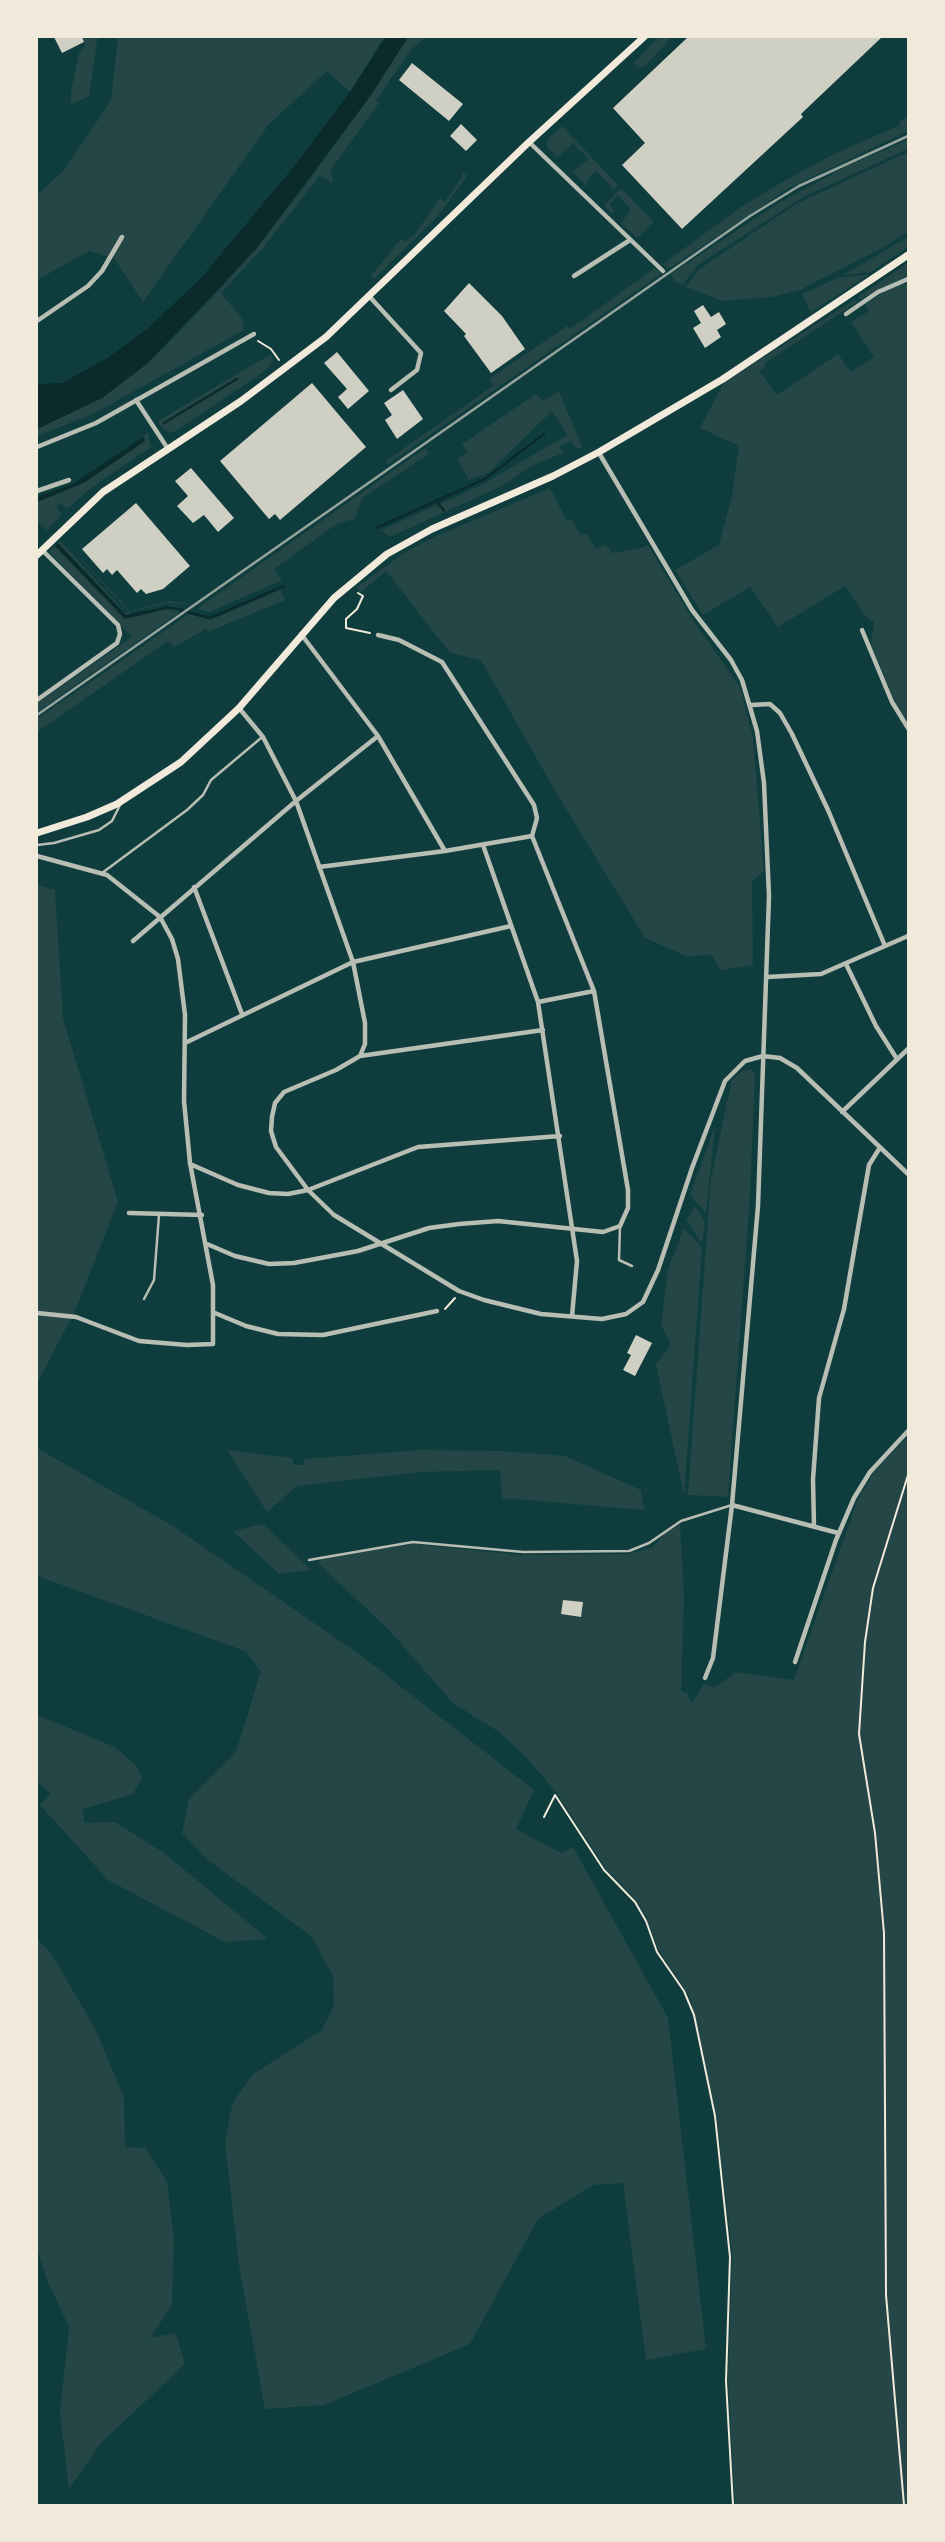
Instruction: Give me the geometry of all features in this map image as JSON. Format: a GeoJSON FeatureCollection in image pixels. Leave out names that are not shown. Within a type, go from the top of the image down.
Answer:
{"type":"FeatureCollection","features":[{"type":"Feature","properties":{"kind":"main road"},"geometry":{"type":"LineString","coordinates":[[39,552],[103,492],[285,369],[326,337],[529,142],[644,37]]}},
{"type":"Feature","properties":{"kind":"main road"},"geometry":{"type":"LineString","coordinates":[[37,833],[87,817],[121,801],[181,762],[239,708],[300,633],[350,583],[380,559],[432,529],[553,476],[599,452],[731,374],[908,254]]}},
{"type":"Feature","properties":{"kind":"street"},"geometry":{"type":"LineString","coordinates":[[529,142],[663,271]]}},
{"type":"Feature","properties":{"kind":"street"},"geometry":{"type":"LineString","coordinates":[[37,321],[88,286],[102,271],[121,237]]}},
{"type":"Feature","properties":{"kind":"street"},"geometry":{"type":"LineString","coordinates":[[574,276],[630,240]]}},
{"type":"Feature","properties":{"kind":"street"},"geometry":{"type":"LineString","coordinates":[[846,314],[878,292],[908,279]]}},
{"type":"Feature","properties":{"kind":"street"},"geometry":{"type":"LineString","coordinates":[[369,296],[421,354],[417,370],[391,390]]}},
{"type":"Feature","properties":{"kind":"street"},"geometry":{"type":"LineString","coordinates":[[37,447],[82,429],[254,334]]}},
{"type":"Feature","properties":{"kind":"street"},"geometry":{"type":"LineString","coordinates":[[136,400],[168,449]]}},
{"type":"Feature","properties":{"kind":"street"},"geometry":{"type":"LineString","coordinates":[[599,452],[692,610],[731,660],[751,705],[760,748],[768,838],[767,977],[758,1206],[733,1505],[713,1658],[705,1678]]}},
{"type":"Feature","properties":{"kind":"street"},"geometry":{"type":"LineString","coordinates":[[37,491],[69,480]]}},
{"type":"Feature","properties":{"kind":"street"},"geometry":{"type":"LineString","coordinates":[[37,700],[117,643],[120,634],[118,625],[39,552]]}},
{"type":"Feature","properties":{"kind":"street"},"geometry":{"type":"LineString","coordinates":[[862,630],[892,702],[908,728]]}},
{"type":"Feature","properties":{"kind":"street"},"geometry":{"type":"LineString","coordinates":[[300,633],[378,736],[445,851]]}},
{"type":"Feature","properties":{"kind":"street"},"geometry":{"type":"LineString","coordinates":[[207,1244],[235,1256],[269,1264],[314,1260],[429,1228],[498,1221],[603,1232],[620,1226],[628,1208],[628,1191],[594,991],[533,835],[537,818],[534,805],[442,662],[399,640],[378,635]]}},
{"type":"Feature","properties":{"kind":"street"},"geometry":{"type":"LineString","coordinates":[[751,705],[770,704],[788,727],[828,810],[885,946]]}},
{"type":"Feature","properties":{"kind":"street"},"geometry":{"type":"LineString","coordinates":[[239,708],[263,737],[296,801],[353,962],[365,1023],[365,1044],[360,1056]]}},
{"type":"Feature","properties":{"kind":"street"},"geometry":{"type":"LineString","coordinates":[[133,941],[296,801],[378,736]]}},
{"type":"Feature","properties":{"kind":"street"},"geometry":{"type":"LineString","coordinates":[[318,867],[445,851],[533,835]]}},
{"type":"Feature","properties":{"kind":"street"},"geometry":{"type":"LineString","coordinates":[[483,845],[538,1002],[574,1231],[577,1287],[572,1316]]}},
{"type":"Feature","properties":{"kind":"street"},"geometry":{"type":"LineString","coordinates":[[37,856],[102,873],[129,890],[160,917],[178,959],[185,1043],[184,1101],[190,1163],[207,1244],[215,1313],[213,1344],[187,1345],[139,1340],[76,1317],[37,1313]]}},
{"type":"Feature","properties":{"kind":"street"},"geometry":{"type":"LineString","coordinates":[[194,887],[242,1014]]}},
{"type":"Feature","properties":{"kind":"street"},"geometry":{"type":"LineString","coordinates":[[185,1043],[353,962],[511,926]]}},
{"type":"Feature","properties":{"kind":"street"},"geometry":{"type":"LineString","coordinates":[[767,977],[821,974],[908,936]]}},
{"type":"Feature","properties":{"kind":"street"},"geometry":{"type":"LineString","coordinates":[[846,964],[876,1026],[897,1059]]}},
{"type":"Feature","properties":{"kind":"street"},"geometry":{"type":"LineString","coordinates":[[538,1002],[594,991]]}},
{"type":"Feature","properties":{"kind":"street"},"geometry":{"type":"LineString","coordinates":[[543,1030],[360,1056],[336,1070],[296,1084],[275,1103],[271,1131],[276,1147],[308,1190],[334,1215],[459,1291],[498,1305],[541,1314],[601,1319],[626,1314],[643,1301],[658,1270],[725,1081],[745,1061],[763,1056],[791,1063],[908,1174]]}},
{"type":"Feature","properties":{"kind":"street"},"geometry":{"type":"LineString","coordinates":[[842,1112],[908,1049]]}},
{"type":"Feature","properties":{"kind":"street"},"geometry":{"type":"LineString","coordinates":[[190,1163],[238,1185],[269,1193],[308,1190],[418,1147],[560,1136]]}},
{"type":"Feature","properties":{"kind":"street"},"geometry":{"type":"LineString","coordinates":[[814,1527],[813,1469],[819,1398],[839,1328],[869,1165],[880,1149]]}},
{"type":"Feature","properties":{"kind":"street"},"geometry":{"type":"LineString","coordinates":[[129,1213],[202,1215]]}},
{"type":"Feature","properties":{"kind":"street"},"geometry":{"type":"LineString","coordinates":[[215,1313],[246,1326],[278,1334],[323,1335],[437,1311]]}},
{"type":"Feature","properties":{"kind":"street"},"geometry":{"type":"LineString","coordinates":[[795,1662],[838,1533],[864,1479],[908,1431]]}},
{"type":"Feature","properties":{"kind":"street"},"geometry":{"type":"LineString","coordinates":[[733,1505],[838,1533]]}},
{"type":"Feature","properties":{"kind":"lane"},"geometry":{"type":"LineString","coordinates":[[102,873],[187,810],[202,795],[211,780],[263,737]]}},
{"type":"Feature","properties":{"kind":"lane"},"geometry":{"type":"LineString","coordinates":[[37,845],[54,844],[99,830],[112,821],[121,801]]}},
{"type":"Feature","properties":{"kind":"lane"},"geometry":{"type":"LineString","coordinates":[[144,1299],[154,1280],[159,1215]]}},
{"type":"Feature","properties":{"kind":"lane"},"geometry":{"type":"LineString","coordinates":[[620,1226],[618,1260],[632,1266]]}},
{"type":"Feature","properties":{"kind":"lane"},"geometry":{"type":"LineString","coordinates":[[309,1560],[413,1542],[523,1552],[634,1550],[649,1544],[681,1521],[733,1505]]}},
{"type":"Feature","properties":{"kind":"path"},"geometry":{"type":"LineString","coordinates":[[254,334],[260,344],[271,349],[285,369]]}},
{"type":"Feature","properties":{"kind":"path"},"geometry":{"type":"LineString","coordinates":[[358,593],[363,596],[357,609],[346,619],[346,628],[378,635]]}},
{"type":"Feature","properties":{"kind":"path"},"geometry":{"type":"LineString","coordinates":[[437,1311],[449,1308],[455,1297]]}},
{"type":"Feature","properties":{"kind":"path"},"geometry":{"type":"LineString","coordinates":[[904,2505],[886,2295],[884,1933],[875,1833],[859,1734],[865,1642],[873,1588],[908,1475]]}},
{"type":"Feature","properties":{"kind":"path"},"geometry":{"type":"LineString","coordinates":[[544,1817],[555,1795],[604,1870],[640,1911],[657,1952],[684,1991],[694,2015],[715,2116],[730,2257],[726,2381],[733,2505]]}},
{"type":"Feature","properties":{"kind":"shaded area"},"geometry":{"type":"Polygon","coordinates":[[[82,37],[98,37],[89,96],[71,105],[71,91],[79,53],[85,45],[82,37]]]}},
{"type":"Feature","properties":{"kind":"shaded area"},"geometry":{"type":"Polygon","coordinates":[[[118,37],[384,37],[350,92],[327,71],[269,124],[143,302],[114,258],[89,251],[37,280],[37,195],[62,172],[111,101],[118,37]]]}},
{"type":"Feature","properties":{"kind":"shaded area"},"geometry":{"type":"Polygon","coordinates":[[[386,37],[408,37],[371,95],[256,249],[148,363],[102,398],[37,429],[37,384],[62,383],[109,357],[147,329],[201,278],[296,164],[350,92],[386,37]]]}},
{"type":"Feature","properties":{"kind":"shaded area"},"geometry":{"type":"Polygon","coordinates":[[[408,37],[425,37],[411,50],[376,100],[379,103],[330,171],[333,180],[331,182],[320,175],[263,248],[221,293],[242,319],[244,330],[93,414],[37,436],[37,429],[102,398],[148,363],[211,299],[256,249],[305,186],[371,95],[408,37]]]}},
{"type":"Feature","properties":{"kind":"shaded area"},"geometry":{"type":"Polygon","coordinates":[[[658,37],[672,37],[645,66],[639,68],[634,63],[658,37]]]}},
{"type":"Feature","properties":{"kind":"shaded area"},"geometry":{"type":"Polygon","coordinates":[[[908,117],[908,131],[789,188],[668,269],[663,264],[741,207],[786,180],[832,155],[900,125],[900,121],[908,117]]]}},
{"type":"Feature","properties":{"kind":"shaded area"},"geometry":{"type":"Polygon","coordinates":[[[562,126],[618,185],[614,189],[596,171],[586,182],[589,189],[573,172],[589,159],[573,143],[558,157],[547,147],[548,139],[562,126]]]}},
{"type":"Feature","properties":{"kind":"shaded area"},"geometry":{"type":"Polygon","coordinates":[[[908,140],[908,149],[803,197],[698,265],[682,285],[675,281],[671,274],[777,204],[847,166],[908,140]]]}},
{"type":"Feature","properties":{"kind":"shaded area"},"geometry":{"type":"Polygon","coordinates":[[[908,152],[908,232],[884,247],[802,289],[772,297],[722,301],[686,287],[698,270],[798,203],[908,152]]]}},
{"type":"Feature","properties":{"kind":"shaded area"},"geometry":{"type":"Polygon","coordinates":[[[460,170],[467,176],[437,217],[374,279],[371,276],[401,239],[405,242],[415,234],[440,198],[445,202],[463,176],[460,170]]]}},
{"type":"Feature","properties":{"kind":"shaded area"},"geometry":{"type":"Polygon","coordinates":[[[621,188],[654,222],[637,238],[621,223],[631,209],[618,195],[609,205],[615,211],[612,214],[604,206],[621,188]]]}},
{"type":"Feature","properties":{"kind":"shaded area"},"geometry":{"type":"Polygon","coordinates":[[[908,237],[908,247],[871,272],[843,275],[908,237]]]}},
{"type":"Feature","properties":{"kind":"shaded area"},"geometry":{"type":"Polygon","coordinates":[[[908,263],[908,277],[860,299],[858,297],[908,263]]]}},
{"type":"Feature","properties":{"kind":"shaded area"},"geometry":{"type":"Polygon","coordinates":[[[655,268],[661,274],[388,464],[386,461],[493,386],[489,379],[567,326],[570,329],[655,268]]]}},
{"type":"Feature","properties":{"kind":"shaded area"},"geometry":{"type":"Polygon","coordinates":[[[869,275],[811,312],[802,294],[840,277],[869,275]]]}},
{"type":"Feature","properties":{"kind":"shaded area"},"geometry":{"type":"Polygon","coordinates":[[[908,283],[908,723],[897,707],[871,644],[874,622],[867,618],[845,586],[778,627],[750,587],[703,615],[675,570],[719,545],[732,496],[739,446],[700,428],[724,382],[856,299],[857,302],[765,363],[765,367],[759,371],[777,395],[838,354],[851,372],[874,357],[851,322],[869,311],[865,304],[891,288],[908,283]]]}},
{"type":"Feature","properties":{"kind":"shaded area"},"geometry":{"type":"Polygon","coordinates":[[[271,354],[273,362],[262,373],[176,431],[170,433],[164,430],[158,421],[271,354]]]}},
{"type":"Feature","properties":{"kind":"shaded area"},"geometry":{"type":"Polygon","coordinates":[[[559,391],[582,447],[576,449],[571,441],[560,446],[563,453],[533,465],[502,486],[390,537],[381,530],[482,485],[567,435],[552,411],[488,473],[469,480],[457,459],[467,452],[462,444],[536,394],[543,401],[559,391]]]}},
{"type":"Feature","properties":{"kind":"shaded area"},"geometry":{"type":"Polygon","coordinates":[[[148,432],[151,447],[91,488],[67,509],[60,503],[56,508],[62,514],[47,530],[37,521],[37,502],[85,482],[145,441],[143,437],[148,432]]]}},
{"type":"Feature","properties":{"kind":"shaded area"},"geometry":{"type":"Polygon","coordinates":[[[143,437],[145,441],[85,482],[37,502],[37,497],[73,484],[143,437]]]}},
{"type":"Feature","properties":{"kind":"shaded area"},"geometry":{"type":"Polygon","coordinates":[[[425,448],[429,454],[362,498],[355,519],[338,523],[274,569],[282,580],[210,612],[197,609],[425,448]]]}},
{"type":"Feature","properties":{"kind":"shaded area"},"geometry":{"type":"Polygon","coordinates":[[[550,488],[567,521],[572,519],[581,535],[586,533],[596,549],[606,544],[612,553],[648,545],[693,620],[740,687],[753,738],[764,871],[752,881],[753,965],[721,970],[711,954],[688,957],[645,938],[554,789],[481,660],[450,653],[386,571],[360,593],[357,587],[404,553],[434,537],[550,488]]]}},
{"type":"Feature","properties":{"kind":"shaded area"},"geometry":{"type":"Polygon","coordinates":[[[62,538],[130,611],[171,601],[190,605],[170,603],[129,612],[62,538]]]}},
{"type":"Feature","properties":{"kind":"shaded area"},"geometry":{"type":"Polygon","coordinates":[[[60,541],[125,612],[133,614],[170,605],[185,608],[168,606],[130,616],[126,615],[58,543],[60,541]]]}},
{"type":"Feature","properties":{"kind":"shaded area"},"geometry":{"type":"Polygon","coordinates":[[[58,543],[126,615],[168,606],[183,609],[166,609],[125,619],[55,546],[58,543]]]}},
{"type":"Feature","properties":{"kind":"shaded area"},"geometry":{"type":"Polygon","coordinates":[[[55,546],[125,619],[166,609],[180,612],[37,712],[37,703],[132,637],[49,552],[55,546]]]}},
{"type":"Feature","properties":{"kind":"shaded area"},"geometry":{"type":"Polygon","coordinates":[[[280,590],[285,600],[208,632],[206,629],[174,647],[168,641],[37,732],[37,719],[189,614],[210,620],[280,590]]]}},
{"type":"Feature","properties":{"kind":"shaded area"},"geometry":{"type":"Polygon","coordinates":[[[37,885],[55,890],[63,1018],[118,1202],[74,1313],[37,1383],[37,885]]]}},
{"type":"Feature","properties":{"kind":"shaded area"},"geometry":{"type":"Polygon","coordinates":[[[751,1069],[755,1073],[750,1195],[728,1497],[688,1495],[711,1178],[732,1080],[742,1071],[751,1069]]]}},
{"type":"Feature","properties":{"kind":"shaded area"},"geometry":{"type":"Polygon","coordinates":[[[715,1126],[706,1213],[690,1195],[715,1126]]]}},
{"type":"Feature","properties":{"kind":"shaded area"},"geometry":{"type":"Polygon","coordinates":[[[695,1206],[705,1223],[702,1243],[686,1220],[695,1206]]]}},
{"type":"Feature","properties":{"kind":"shaded area"},"geometry":{"type":"Polygon","coordinates":[[[684,1228],[702,1247],[684,1496],[656,1364],[671,1345],[661,1324],[668,1270],[684,1228]]]}},
{"type":"Feature","properties":{"kind":"shaded area"},"geometry":{"type":"Polygon","coordinates":[[[908,1436],[908,2505],[735,2505],[728,2379],[732,2252],[716,2113],[690,1997],[659,1951],[646,1916],[635,1899],[607,1870],[555,1791],[526,1757],[499,1732],[453,1703],[390,1631],[318,1563],[322,1558],[414,1544],[520,1555],[629,1554],[653,1547],[664,1534],[680,1524],[684,1597],[681,1691],[688,1694],[691,1704],[704,1684],[714,1688],[736,1672],[794,1680],[858,1499],[874,1472],[908,1436]]]}},
{"type":"Feature","properties":{"kind":"shaded area"},"geometry":{"type":"Polygon","coordinates":[[[37,1448],[173,1526],[359,1654],[534,1790],[516,1829],[561,1853],[573,1847],[668,2018],[706,2349],[646,2360],[623,2183],[593,2185],[538,2219],[470,2344],[324,2405],[265,2409],[239,2265],[225,2143],[232,2104],[253,2074],[322,2030],[334,2005],[333,1976],[311,1936],[208,1860],[182,1833],[189,1799],[236,1752],[261,1671],[245,1651],[37,1576],[37,1448]]]}},
{"type":"Feature","properties":{"kind":"shaded area"},"geometry":{"type":"Polygon","coordinates":[[[227,1450],[292,1458],[294,1465],[304,1465],[304,1459],[420,1450],[501,1451],[565,1456],[641,1490],[644,1510],[502,1498],[500,1470],[422,1472],[297,1486],[267,1512],[227,1450]]]}},
{"type":"Feature","properties":{"kind":"shaded area"},"geometry":{"type":"Polygon","coordinates":[[[263,1524],[311,1570],[279,1574],[233,1531],[263,1524]]]}},
{"type":"Feature","properties":{"kind":"shaded area"},"geometry":{"type":"Polygon","coordinates":[[[37,1715],[115,1747],[136,1765],[142,1778],[133,1794],[83,1809],[84,1823],[115,1822],[164,1853],[268,1939],[225,1942],[108,1880],[40,1805],[51,1794],[37,1781],[37,1715]]]}},
{"type":"Feature","properties":{"kind":"shaded area"},"geometry":{"type":"Polygon","coordinates":[[[37,1938],[52,1955],[96,2030],[124,2098],[125,2147],[146,2148],[167,2182],[174,2239],[172,2305],[150,2338],[176,2333],[185,2364],[101,2443],[69,2489],[60,2413],[69,2327],[47,2280],[37,2248],[37,1938]]]}},
{"type":"Feature","properties":{"kind":"building"},"geometry":{"type":"Polygon","coordinates":[[[54,37],[82,37],[84,42],[62,53],[54,37]]]}},
{"type":"Feature","properties":{"kind":"building"},"geometry":{"type":"Polygon","coordinates":[[[688,37],[882,37],[801,114],[803,117],[682,229],[622,165],[645,143],[613,108],[688,37]]]}},
{"type":"Feature","properties":{"kind":"building"},"geometry":{"type":"Polygon","coordinates":[[[412,63],[463,104],[449,121],[399,80],[412,63]]]}},
{"type":"Feature","properties":{"kind":"building"},"geometry":{"type":"Polygon","coordinates":[[[461,124],[477,140],[466,151],[450,136],[461,124]]]}},
{"type":"Feature","properties":{"kind":"building"},"geometry":{"type":"Polygon","coordinates":[[[469,283],[502,316],[525,349],[491,373],[464,336],[466,334],[444,311],[469,283]]]}},
{"type":"Feature","properties":{"kind":"building"},"geometry":{"type":"Polygon","coordinates":[[[703,305],[711,317],[719,312],[726,324],[717,330],[721,337],[705,348],[693,328],[701,323],[694,311],[703,305]]]}},
{"type":"Feature","properties":{"kind":"building"},"geometry":{"type":"Polygon","coordinates":[[[337,352],[369,391],[348,409],[338,397],[347,389],[324,363],[337,352]]]}},
{"type":"Feature","properties":{"kind":"building"},"geometry":{"type":"Polygon","coordinates":[[[312,383],[366,447],[280,520],[275,514],[269,519],[220,461],[312,383]]]}},
{"type":"Feature","properties":{"kind":"building"},"geometry":{"type":"Polygon","coordinates":[[[403,390],[423,419],[397,439],[385,420],[392,415],[384,403],[403,390]]]}},
{"type":"Feature","properties":{"kind":"building"},"geometry":{"type":"Polygon","coordinates":[[[191,468],[234,518],[218,532],[204,515],[193,523],[177,506],[188,496],[175,481],[191,468]]]}},
{"type":"Feature","properties":{"kind":"building"},"geometry":{"type":"Polygon","coordinates":[[[136,503],[190,566],[163,589],[146,594],[141,589],[137,593],[117,570],[112,575],[107,569],[103,573],[82,549],[136,503]]]}},
{"type":"Feature","properties":{"kind":"building"},"geometry":{"type":"Polygon","coordinates":[[[636,1335],[652,1343],[635,1376],[623,1370],[631,1355],[627,1353],[636,1335]]]}},
{"type":"Feature","properties":{"kind":"building"},"geometry":{"type":"Polygon","coordinates":[[[563,1600],[583,1602],[581,1617],[561,1614],[563,1600]]]}},
{"type":"Feature","properties":{"kind":"waterway"},"geometry":{"type":"LineString","coordinates":[[164,423],[237,379]]}},
{"type":"Feature","properties":{"kind":"waterway"},"geometry":{"type":"LineString","coordinates":[[376,528],[485,479],[544,434]]}},
{"type":"Feature","properties":{"kind":"waterway"},"geometry":{"type":"LineString","coordinates":[[436,500],[444,511]]}},
{"type":"Feature","properties":{"kind":"waterway"},"geometry":{"type":"LineString","coordinates":[[180,610],[210,618],[284,586]]}},
{"type":"Feature","properties":{"kind":"railway"},"geometry":{"type":"LineString","coordinates":[[37,715],[750,216],[799,186],[908,136]]}}]}
